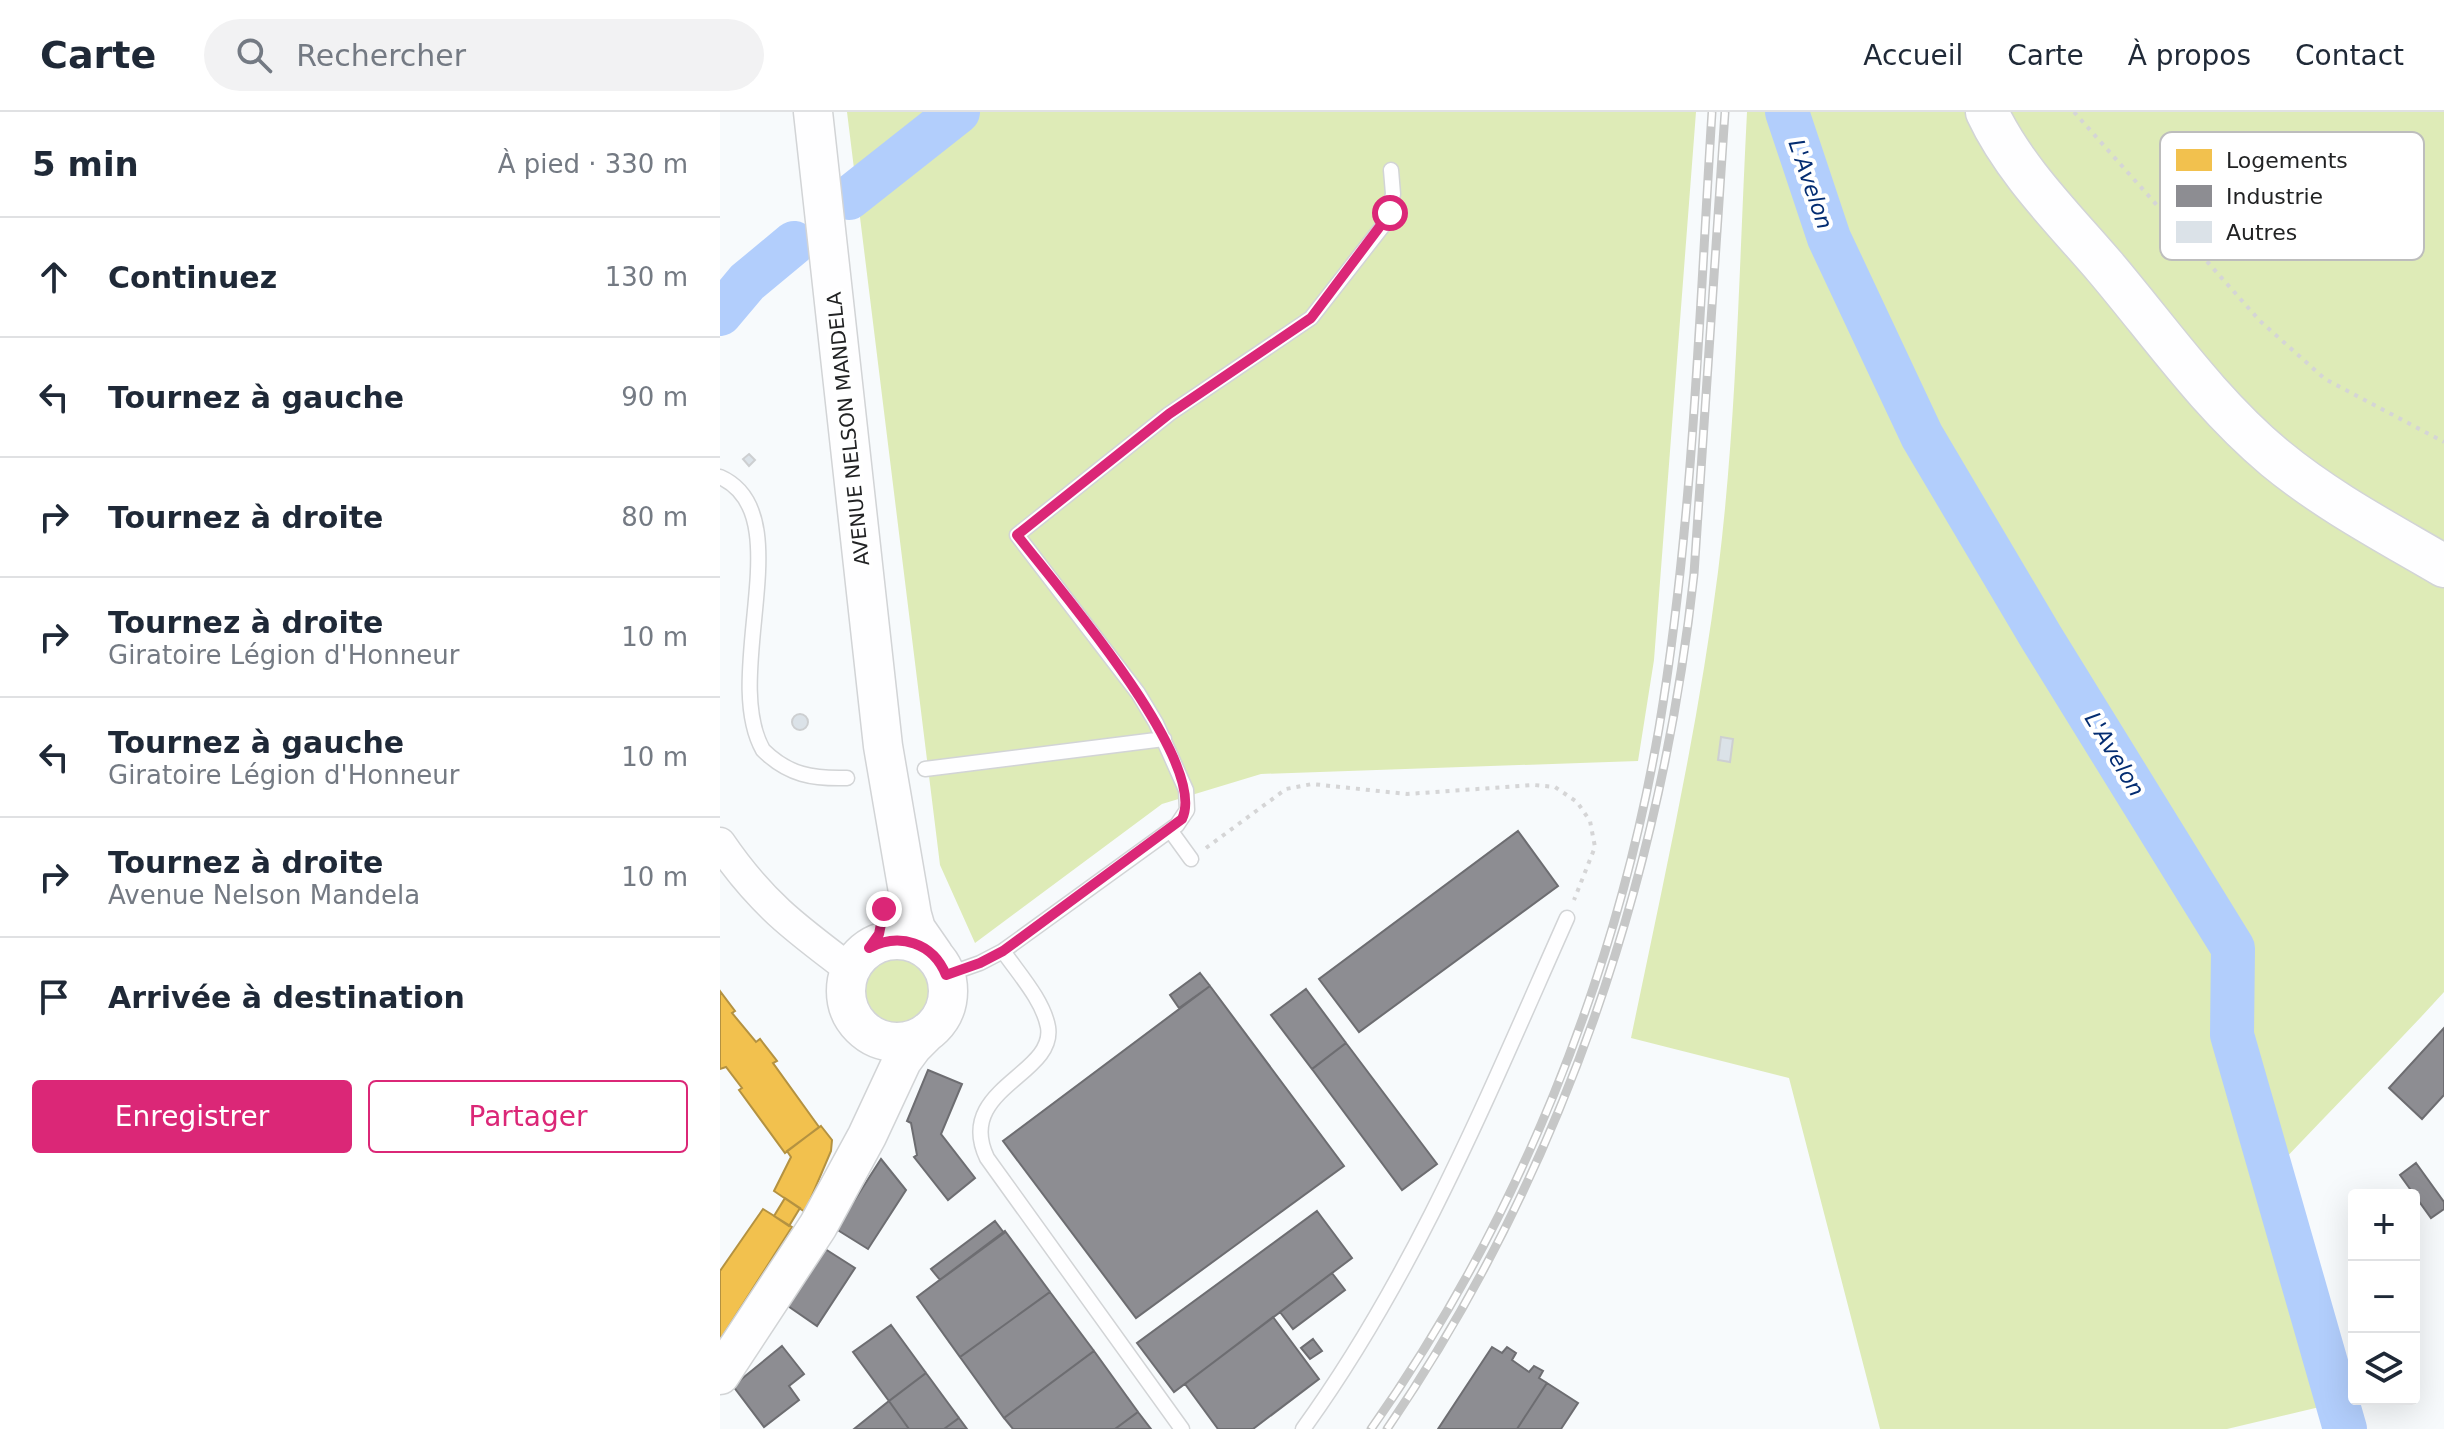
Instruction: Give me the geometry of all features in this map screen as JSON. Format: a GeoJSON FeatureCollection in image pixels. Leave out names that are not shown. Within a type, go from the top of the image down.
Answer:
{"type":"FeatureCollection","features":[{"type":"Feature","properties":{"kind":"main road"},"geometry":{"type":"LineString","coordinates":[[1987,112],[2021,165],[2219,404],[2276,459],[2326,497],[2444,566]]}},
{"type":"Feature","properties":{"kind":"main road"},"geometry":{"type":"LineString","coordinates":[[2010,112],[2039,161],[2137,305]]}},
{"type":"Feature","properties":{"kind":"street","name":"AVENUE NELSON MANDELA"},"geometry":{"type":"LineString","coordinates":[[813,112],[883,746],[912,915],[916,929],[940,965]]}},
{"type":"Feature","properties":{"kind":"street","name":"AVENUE NELSON MANDELA"},"geometry":{"type":"LineString","coordinates":[[860,959],[879,934],[884,916],[883,746]]}},
{"type":"Feature","properties":{"kind":"street"},"geometry":{"type":"LineString","coordinates":[[720,843],[768,905],[860,959]]}},
{"type":"Feature","properties":{"kind":"street"},"geometry":{"type":"LineString","coordinates":[[720,1375],[813,1235],[842,1181],[902,1061],[936,1025],[945,1010],[948,993],[940,965],[919,945],[903,940],[885,941],[860,959],[847,981],[847,998],[852,1015],[870,1044],[872,1061],[842,1181]]}},
{"type":"Feature","properties":{"kind":"street"},"geometry":{"type":"LineString","coordinates":[[859,1024],[878,1038],[894,1042],[911,1040],[927,1032]]}},
{"type":"Feature","properties":{"kind":"lane"},"geometry":{"type":"LineString","coordinates":[[940,965],[980,963],[1003,951],[1170,830],[1182,819],[1187,801],[1183,780],[1138,693],[1017,535],[1169,414],[1311,318],[1386,222],[1393,194],[1391,170]]}},
{"type":"Feature","properties":{"kind":"lane"},"geometry":{"type":"LineString","coordinates":[[720,477],[734,484],[742,493],[753,523],[739,623]]}},
{"type":"Feature","properties":{"kind":"lane"},"geometry":{"type":"LineString","coordinates":[[735,676],[748,730],[771,758],[805,777],[847,778]]}},
{"type":"Feature","properties":{"kind":"lane"},"geometry":{"type":"LineString","coordinates":[[925,769],[1164,739]]}},
{"type":"Feature","properties":{"kind":"lane"},"geometry":{"type":"LineString","coordinates":[[1170,830],[1191,859]]}},
{"type":"Feature","properties":{"kind":"lane"},"geometry":{"type":"LineString","coordinates":[[1303,1429],[1350,1361],[1438,1203],[1567,918]]}},
{"type":"Feature","properties":{"kind":"lane"},"geometry":{"type":"LineString","coordinates":[[1003,951],[1039,1004],[1048,1025],[1048,1034],[1040,1053],[989,1104],[983,1114],[982,1146],[987,1158],[1182,1429]]}},
{"type":"Feature","properties":{"kind":"path"},"geometry":{"type":"LineString","coordinates":[[2074,112],[2160,209]]}},
{"type":"Feature","properties":{"kind":"path"},"geometry":{"type":"LineString","coordinates":[[2206,260],[2260,321],[2325,379],[2444,442]]}},
{"type":"Feature","properties":{"kind":"path"},"geometry":{"type":"LineString","coordinates":[[1191,859],[1286,789],[1312,784],[1407,794],[1534,785],[1555,787],[1577,802],[1590,821],[1595,847],[1567,918]]}},
{"type":"Feature","properties":{"kind":"green space"},"geometry":{"type":"Polygon","coordinates":[[[847,112],[1696,112],[1654,660],[1638,761],[1261,774],[1162,804],[975,943],[940,865],[847,112]]]}},
{"type":"Feature","properties":{"kind":"green space"},"geometry":{"type":"Polygon","coordinates":[[[1747,112],[2444,112],[2444,992],[2271,1174],[2328,1405],[2227,1429],[1880,1429],[1789,1078],[1631,1038],[1690,748],[1710,631],[1724,515],[1733,400],[1747,112]]]}},
{"type":"Feature","properties":{"kind":"green space"},"geometry":{"type":"Polygon","coordinates":[[[904,955],[923,965],[931,977],[931,1005],[923,1017],[911,1025],[890,1027],[871,1017],[863,1005],[861,984],[871,965],[883,957],[904,955]]]}},
{"type":"Feature","properties":{"kind":"building: Logements"},"geometry":{"type":"Polygon","coordinates":[[[720,991],[735,1011],[732,1013],[756,1042],[760,1039],[777,1061],[773,1063],[819,1127],[785,1153],[726,1067],[720,1069],[720,991]]]}},
{"type":"Feature","properties":{"kind":"building: Logements"},"geometry":{"type":"Polygon","coordinates":[[[821,1126],[832,1140],[831,1151],[805,1212],[774,1191],[791,1157],[787,1151],[821,1126]]]}},
{"type":"Feature","properties":{"kind":"building: Logements"},"geometry":{"type":"Polygon","coordinates":[[[785,1198],[800,1208],[789,1226],[774,1216],[785,1198]]]}},
{"type":"Feature","properties":{"kind":"building: Logements"},"geometry":{"type":"Polygon","coordinates":[[[763,1209],[792,1227],[720,1340],[720,1271],[763,1209]]]}},
{"type":"Feature","properties":{"kind":"building: Industrie"},"geometry":{"type":"Polygon","coordinates":[[[1518,831],[1558,886],[1359,1032],[1319,979],[1518,831]]]}},
{"type":"Feature","properties":{"kind":"building: Industrie"},"geometry":{"type":"Polygon","coordinates":[[[1200,973],[1210,986],[1179,1008],[1170,995],[1200,973]]]}},
{"type":"Feature","properties":{"kind":"building: Industrie"},"geometry":{"type":"Polygon","coordinates":[[[1210,986],[1344,1166],[1136,1318],[1003,1141],[1210,986]]]}},
{"type":"Feature","properties":{"kind":"building: Industrie"},"geometry":{"type":"Polygon","coordinates":[[[1306,989],[1346,1043],[1312,1069],[1271,1015],[1306,989]]]}},
{"type":"Feature","properties":{"kind":"building: Industrie"},"geometry":{"type":"Polygon","coordinates":[[[2444,1028],[2444,1095],[2422,1119],[2389,1088],[2444,1028]]]}},
{"type":"Feature","properties":{"kind":"building: Industrie"},"geometry":{"type":"Polygon","coordinates":[[[1346,1043],[1437,1164],[1402,1190],[1312,1069],[1346,1043]]]}},
{"type":"Feature","properties":{"kind":"building: Industrie"},"geometry":{"type":"Polygon","coordinates":[[[928,1070],[962,1084],[941,1134],[975,1178],[948,1200],[914,1157],[917,1155],[911,1123],[907,1121],[928,1070]]]}},
{"type":"Feature","properties":{"kind":"building: Industrie"},"geometry":{"type":"Polygon","coordinates":[[[881,1159],[906,1190],[868,1249],[836,1229],[881,1159]]]}},
{"type":"Feature","properties":{"kind":"building: Industrie"},"geometry":{"type":"Polygon","coordinates":[[[2416,1163],[2444,1202],[2444,1209],[2431,1218],[2420,1203],[2420,1189],[2410,1189],[2400,1175],[2416,1163]]]}},
{"type":"Feature","properties":{"kind":"building: Industrie"},"geometry":{"type":"Polygon","coordinates":[[[1317,1211],[1352,1258],[1174,1392],[1137,1343],[1317,1211]]]}},
{"type":"Feature","properties":{"kind":"building: Industrie"},"geometry":{"type":"Polygon","coordinates":[[[995,1221],[1004,1233],[940,1280],[931,1269],[995,1221]]]}},
{"type":"Feature","properties":{"kind":"building: Industrie"},"geometry":{"type":"Polygon","coordinates":[[[1005,1231],[1050,1292],[960,1357],[917,1297],[1005,1231]]]}},
{"type":"Feature","properties":{"kind":"building: Industrie"},"geometry":{"type":"Polygon","coordinates":[[[822,1247],[855,1268],[817,1326],[785,1304],[822,1247]]]}},
{"type":"Feature","properties":{"kind":"building: Industrie"},"geometry":{"type":"Polygon","coordinates":[[[1332,1273],[1345,1290],[1293,1329],[1280,1312],[1332,1273]]]}},
{"type":"Feature","properties":{"kind":"building: Industrie"},"geometry":{"type":"Polygon","coordinates":[[[1050,1292],[1094,1351],[1004,1418],[960,1357],[1050,1292]]]}},
{"type":"Feature","properties":{"kind":"building: Industrie"},"geometry":{"type":"Polygon","coordinates":[[[1273,1317],[1319,1379],[1253,1429],[1218,1429],[1185,1384],[1273,1317]]]}},
{"type":"Feature","properties":{"kind":"building: Industrie"},"geometry":{"type":"Polygon","coordinates":[[[891,1325],[926,1373],[889,1401],[853,1352],[891,1325]]]}},
{"type":"Feature","properties":{"kind":"building: Industrie"},"geometry":{"type":"Polygon","coordinates":[[[1313,1339],[1322,1351],[1310,1359],[1301,1348],[1313,1339]]]}},
{"type":"Feature","properties":{"kind":"building: Industrie"},"geometry":{"type":"Polygon","coordinates":[[[782,1346],[804,1374],[789,1386],[799,1400],[764,1427],[733,1386],[782,1346]]]}},
{"type":"Feature","properties":{"kind":"building: Industrie"},"geometry":{"type":"Polygon","coordinates":[[[1492,1347],[1502,1353],[1507,1347],[1516,1353],[1512,1360],[1529,1372],[1534,1366],[1543,1371],[1539,1378],[1547,1383],[1517,1429],[1438,1429],[1492,1347]]]}},
{"type":"Feature","properties":{"kind":"building: Industrie"},"geometry":{"type":"Polygon","coordinates":[[[1094,1351],[1138,1412],[1115,1429],[1013,1429],[1004,1418],[1094,1351]]]}},
{"type":"Feature","properties":{"kind":"building: Industrie"},"geometry":{"type":"Polygon","coordinates":[[[926,1373],[959,1418],[944,1429],[909,1429],[889,1401],[926,1373]]]}},
{"type":"Feature","properties":{"kind":"building: Industrie"},"geometry":{"type":"Polygon","coordinates":[[[1547,1383],[1578,1403],[1561,1429],[1517,1429],[1547,1383]]]}},
{"type":"Feature","properties":{"kind":"building: Industrie"},"geometry":{"type":"Polygon","coordinates":[[[889,1401],[909,1429],[854,1429],[889,1401]]]}},
{"type":"Feature","properties":{"kind":"building: Industrie"},"geometry":{"type":"Polygon","coordinates":[[[1138,1412],[1151,1429],[1115,1429],[1138,1412]]]}},
{"type":"Feature","properties":{"kind":"building: Industrie"},"geometry":{"type":"Polygon","coordinates":[[[959,1418],[967,1429],[944,1429],[959,1418]]]}},
{"type":"Feature","properties":{"kind":"building: Autres"},"geometry":{"type":"Polygon","coordinates":[[[749,454],[755,460],[749,466],[743,459],[749,454]]]}},
{"type":"Feature","properties":{"kind":"building: Autres"},"geometry":{"type":"Polygon","coordinates":[[[800,714],[806,716],[806,728],[800,730],[794,728],[792,722],[794,716],[800,714]]]}},
{"type":"Feature","properties":{"kind":"building: Autres"},"geometry":{"type":"Polygon","coordinates":[[[1721,737],[1733,739],[1730,762],[1718,760],[1721,737]]]}},
{"type":"Feature","properties":{"kind":"waterway"},"geometry":{"type":"LineString","coordinates":[[849,198],[958,112]]}},
{"type":"Feature","properties":{"kind":"waterway","name":"L'Avelon"},"geometry":{"type":"LineString","coordinates":[[1787,112],[1829,238],[1922,436],[2041,637],[2233,948],[2232,1035],[2345,1429]]}},
{"type":"Feature","properties":{"kind":"waterway"},"geometry":{"type":"LineString","coordinates":[[720,314],[747,282],[794,243]]}},
{"type":"Feature","properties":{"kind":"railway"},"geometry":{"type":"LineString","coordinates":[[1371,1429],[1424,1350],[1472,1268],[1515,1182],[1554,1095],[1616,914],[1640,821],[1671,652],[1693,421],[1712,112]]}},
{"type":"Feature","properties":{"kind":"railway"},"geometry":{"type":"LineString","coordinates":[[1387,1429],[1449,1332],[1504,1231],[1552,1127],[1593,1020],[1628,911],[1657,800],[1678,688],[1694,574],[1725,112]]}},
{"type":"Feature","properties":{"kind":"route"},"geometry":{"type":"LineString","coordinates":[[884,909],[879,934],[869,948],[891,940],[914,943],[934,955],[946,975],[1003,951],[1182,819],[1187,810],[1183,780],[1147,707],[1017,535],[1169,414],[1301,327],[1322,307],[1390,213]]}}]}
